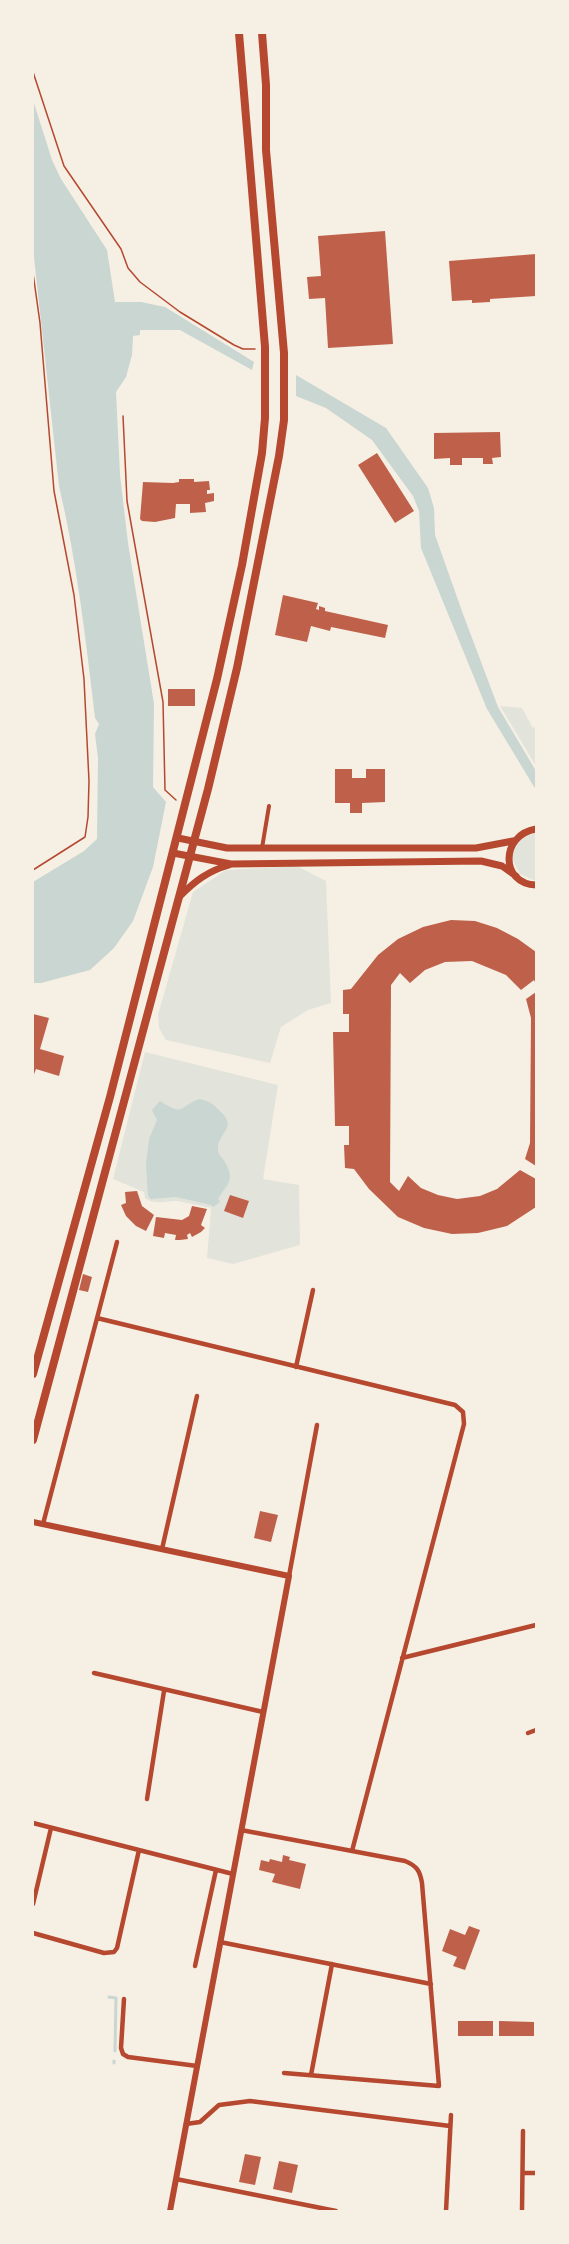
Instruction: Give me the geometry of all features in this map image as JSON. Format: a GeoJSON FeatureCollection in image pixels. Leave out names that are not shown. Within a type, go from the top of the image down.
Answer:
{"type":"FeatureCollection","features":[{"type":"Feature","properties":{"kind":"main road"},"geometry":{"type":"LineString","coordinates":[[33,1372],[110,1097],[178,838],[220,668],[242,565],[262,453],[266,408],[265,347],[239,33]]}},
{"type":"Feature","properties":{"kind":"main road"},"geometry":{"type":"LineString","coordinates":[[33,1440],[194,842],[237,668],[277,467],[284,420],[284,353],[266,150],[266,85],[262,33]]}},
{"type":"Feature","properties":{"kind":"main road"},"geometry":{"type":"LineString","coordinates":[[516,876],[508,859],[509,850],[519,835],[536,829]]}},
{"type":"Feature","properties":{"kind":"main road"},"geometry":{"type":"LineString","coordinates":[[178,838],[228,848],[476,848],[513,841]]}},
{"type":"Feature","properties":{"kind":"main road"},"geometry":{"type":"LineString","coordinates":[[173,853],[231,864],[481,861],[502,866],[534,887]]}},
{"type":"Feature","properties":{"kind":"main road"},"geometry":{"type":"LineString","coordinates":[[180,896],[195,881],[212,870],[231,864]]}},
{"type":"Feature","properties":{"kind":"street"},"geometry":{"type":"LineString","coordinates":[[262,848],[268,806]]}},
{"type":"Feature","properties":{"kind":"street"},"geometry":{"type":"LineString","coordinates":[[43,1524],[117,1242]]}},
{"type":"Feature","properties":{"kind":"street"},"geometry":{"type":"LineString","coordinates":[[296,1367],[313,1290]]}},
{"type":"Feature","properties":{"kind":"street"},"geometry":{"type":"LineString","coordinates":[[97,1318],[455,1405],[463,1412],[464,1424],[352,1851]]}},
{"type":"Feature","properties":{"kind":"street"},"geometry":{"type":"LineString","coordinates":[[162,1549],[197,1396]]}},
{"type":"Feature","properties":{"kind":"street"},"geometry":{"type":"LineString","coordinates":[[170,2211],[317,1425]]}},
{"type":"Feature","properties":{"kind":"street"},"geometry":{"type":"LineString","coordinates":[[33,1522],[289,1576]]}},
{"type":"Feature","properties":{"kind":"street"},"geometry":{"type":"LineString","coordinates":[[402,1659],[536,1625]]}},
{"type":"Feature","properties":{"kind":"street"},"geometry":{"type":"LineString","coordinates":[[94,1673],[263,1712]]}},
{"type":"Feature","properties":{"kind":"street"},"geometry":{"type":"LineString","coordinates":[[147,1799],[164,1691]]}},
{"type":"Feature","properties":{"kind":"street"},"geometry":{"type":"LineString","coordinates":[[528,1733],[536,1730]]}},
{"type":"Feature","properties":{"kind":"street"},"geometry":{"type":"LineString","coordinates":[[33,1823],[233,1874]]}},
{"type":"Feature","properties":{"kind":"street"},"geometry":{"type":"LineString","coordinates":[[33,1904],[51,1828]]}},
{"type":"Feature","properties":{"kind":"street"},"geometry":{"type":"LineString","coordinates":[[241,1830],[405,1862],[415,1866],[422,1883],[439,2086],[284,2073]]}},
{"type":"Feature","properties":{"kind":"street"},"geometry":{"type":"LineString","coordinates":[[33,1933],[104,1953],[114,1952],[117,1948],[139,1850]]}},
{"type":"Feature","properties":{"kind":"street"},"geometry":{"type":"LineString","coordinates":[[195,1966],[216,1870]]}},
{"type":"Feature","properties":{"kind":"street"},"geometry":{"type":"LineString","coordinates":[[220,1942],[431,1984]]}},
{"type":"Feature","properties":{"kind":"street"},"geometry":{"type":"LineString","coordinates":[[311,2075],[332,1964]]}},
{"type":"Feature","properties":{"kind":"street"},"geometry":{"type":"LineString","coordinates":[[124,1999],[121,2048],[123,2054],[128,2057],[197,2066]]}},
{"type":"Feature","properties":{"kind":"street"},"geometry":{"type":"LineString","coordinates":[[186,2124],[200,2122],[213,2109],[227,2103],[250,2101],[450,2126]]}},
{"type":"Feature","properties":{"kind":"street"},"geometry":{"type":"LineString","coordinates":[[446,2211],[451,2115]]}},
{"type":"Feature","properties":{"kind":"street"},"geometry":{"type":"LineString","coordinates":[[522,2211],[523,2131]]}},
{"type":"Feature","properties":{"kind":"street"},"geometry":{"type":"LineString","coordinates":[[524,2173],[536,2174]]}},
{"type":"Feature","properties":{"kind":"street"},"geometry":{"type":"LineString","coordinates":[[176,2179],[336,2211]]}},
{"type":"Feature","properties":{"kind":"path"},"geometry":{"type":"LineString","coordinates":[[33,72],[64,166],[121,249],[128,268],[140,282],[180,312],[224,339],[243,349],[265,347]]}},
{"type":"Feature","properties":{"kind":"path"},"geometry":{"type":"LineString","coordinates":[[33,273],[39,313],[54,492],[66,544],[82,665],[89,781],[88,817],[84,837],[33,870]]}},
{"type":"Feature","properties":{"kind":"path"},"geometry":{"type":"LineString","coordinates":[[123,416],[128,501],[163,702],[165,790],[185,807]]}},
{"type":"Feature","properties":{"kind":"shaded area"},"geometry":{"type":"Polygon","coordinates":[[[33,100],[52,160],[61,179],[107,250],[115,302],[141,302],[165,307],[254,362],[252,370],[180,330],[140,330],[140,335],[133,336],[132,355],[126,377],[116,392],[120,475],[128,543],[154,704],[153,787],[166,802],[153,867],[133,921],[114,948],[90,970],[41,983],[33,983],[33,882],[84,851],[97,839],[98,758],[95,734],[99,724],[95,718],[76,573],[59,486],[33,248],[33,100]]]}},
{"type":"Feature","properties":{"kind":"shaded area"},"geometry":{"type":"Polygon","coordinates":[[[296,375],[386,428],[428,488],[434,508],[435,535],[463,614],[498,707],[536,771],[536,790],[487,709],[421,548],[419,511],[413,496],[372,440],[326,408],[296,396],[296,375]]]}},
{"type":"Feature","properties":{"kind":"shaded area"},"geometry":{"type":"Polygon","coordinates":[[[500,706],[522,708],[533,728],[536,726],[536,766],[500,706]]]}},
{"type":"Feature","properties":{"kind":"shaded area"},"geometry":{"type":"Polygon","coordinates":[[[536,833],[536,881],[520,874],[512,859],[519,841],[536,833]]]}},
{"type":"Feature","properties":{"kind":"shaded area"},"geometry":{"type":"Polygon","coordinates":[[[297,866],[326,881],[331,1003],[308,1010],[281,1027],[270,1063],[166,1040],[159,1028],[158,1015],[193,892],[226,870],[297,866]]]}},
{"type":"Feature","properties":{"kind":"shaded area"},"geometry":{"type":"Polygon","coordinates":[[[145,1052],[278,1085],[263,1179],[299,1185],[300,1245],[233,1264],[207,1258],[211,1208],[177,1201],[153,1202],[145,1198],[144,1192],[113,1179],[145,1052]]]}},
{"type":"Feature","properties":{"kind":"shaded area"},"geometry":{"type":"Polygon","coordinates":[[[199,1099],[214,1106],[225,1116],[227,1122],[218,1151],[228,1168],[230,1178],[218,1199],[220,1202],[213,1207],[176,1197],[151,1199],[148,1196],[146,1165],[149,1139],[157,1120],[152,1110],[160,1101],[178,1110],[199,1099]]]}},
{"type":"Feature","properties":{"kind":"building"},"geometry":{"type":"Polygon","coordinates":[[[385,231],[393,344],[328,348],[325,298],[309,299],[307,277],[321,276],[318,236],[385,231]]]}},
{"type":"Feature","properties":{"kind":"building"},"geometry":{"type":"Polygon","coordinates":[[[536,254],[536,296],[490,299],[490,302],[452,301],[449,261],[536,254]]]}},
{"type":"Feature","properties":{"kind":"building"},"geometry":{"type":"Polygon","coordinates":[[[500,432],[501,457],[492,458],[493,464],[483,464],[483,458],[462,458],[462,465],[450,465],[450,458],[434,459],[434,433],[500,432]]]}},
{"type":"Feature","properties":{"kind":"building"},"geometry":{"type":"Polygon","coordinates":[[[377,453],[414,511],[395,523],[358,465],[377,453]]]}},
{"type":"Feature","properties":{"kind":"building"},"geometry":{"type":"Polygon","coordinates":[[[179,479],[194,479],[194,482],[209,481],[210,490],[207,490],[207,494],[214,493],[214,501],[205,503],[206,512],[190,513],[190,504],[176,504],[175,518],[155,522],[142,521],[140,519],[143,482],[173,483],[179,482],[179,479]]]}},
{"type":"Feature","properties":{"kind":"building"},"geometry":{"type":"Polygon","coordinates":[[[283,595],[318,603],[316,609],[319,610],[319,606],[325,608],[325,611],[388,625],[385,638],[331,627],[330,631],[311,626],[307,642],[275,635],[283,595]]]}},
{"type":"Feature","properties":{"kind":"building"},"geometry":{"type":"Polygon","coordinates":[[[168,689],[195,689],[195,706],[168,706],[168,689]]]}},
{"type":"Feature","properties":{"kind":"building"},"geometry":{"type":"Polygon","coordinates":[[[335,769],[352,769],[352,778],[366,778],[366,769],[385,769],[385,802],[362,803],[362,813],[350,813],[350,803],[335,803],[335,769]]]}},
{"type":"Feature","properties":{"kind":"building"},"geometry":{"type":"Polygon","coordinates":[[[451,920],[475,921],[497,928],[536,952],[536,984],[534,980],[521,990],[506,975],[472,961],[445,962],[425,970],[410,983],[400,973],[391,985],[390,1182],[399,1191],[408,1176],[421,1188],[457,1199],[480,1196],[497,1189],[520,1170],[536,1179],[536,1207],[507,1226],[478,1233],[452,1234],[424,1228],[398,1217],[369,1189],[354,1169],[345,1168],[344,1145],[349,1145],[349,1126],[335,1126],[333,1032],[349,1032],[349,1014],[343,1014],[343,990],[351,989],[378,955],[398,939],[423,927],[451,920]]]}},
{"type":"Feature","properties":{"kind":"building"},"geometry":{"type":"Polygon","coordinates":[[[536,992],[536,1166],[525,1159],[530,1143],[531,1018],[526,999],[536,992]]]}},
{"type":"Feature","properties":{"kind":"building"},"geometry":{"type":"Polygon","coordinates":[[[33,1014],[49,1018],[40,1049],[64,1056],[59,1076],[36,1069],[33,1077],[33,1014]]]}},
{"type":"Feature","properties":{"kind":"building"},"geometry":{"type":"Polygon","coordinates":[[[137,1191],[142,1206],[154,1215],[146,1231],[136,1226],[126,1216],[121,1205],[126,1203],[125,1192],[137,1191]]]}},
{"type":"Feature","properties":{"kind":"building"},"geometry":{"type":"Polygon","coordinates":[[[230,1195],[249,1201],[243,1218],[224,1211],[230,1195]]]}},
{"type":"Feature","properties":{"kind":"building"},"geometry":{"type":"Polygon","coordinates":[[[192,1206],[207,1209],[201,1225],[205,1228],[201,1232],[192,1237],[190,1233],[187,1235],[188,1239],[180,1240],[175,1240],[176,1235],[165,1233],[164,1238],[153,1236],[156,1217],[182,1220],[189,1216],[192,1206]]]}},
{"type":"Feature","properties":{"kind":"building"},"geometry":{"type":"Polygon","coordinates":[[[83,1274],[92,1277],[88,1292],[79,1290],[83,1274]]]}},
{"type":"Feature","properties":{"kind":"building"},"geometry":{"type":"Polygon","coordinates":[[[260,1511],[278,1515],[271,1542],[254,1538],[260,1511]]]}},
{"type":"Feature","properties":{"kind":"building"},"geometry":{"type":"Polygon","coordinates":[[[283,1855],[290,1857],[289,1860],[306,1864],[300,1889],[272,1882],[275,1874],[259,1870],[261,1860],[269,1862],[270,1859],[282,1862],[283,1855]]]}},
{"type":"Feature","properties":{"kind":"building"},"geometry":{"type":"Polygon","coordinates":[[[469,1926],[480,1930],[465,1970],[453,1966],[457,1957],[442,1951],[450,1929],[465,1935],[469,1926]]]}},
{"type":"Feature","properties":{"kind":"building"},"geometry":{"type":"Polygon","coordinates":[[[458,2021],[493,2021],[493,2036],[458,2036],[458,2021]]]}},
{"type":"Feature","properties":{"kind":"building"},"geometry":{"type":"Polygon","coordinates":[[[499,2021],[534,2022],[534,2036],[499,2036],[499,2021]]]}},
{"type":"Feature","properties":{"kind":"building"},"geometry":{"type":"Polygon","coordinates":[[[245,2154],[261,2157],[255,2185],[239,2182],[245,2154]]]}},
{"type":"Feature","properties":{"kind":"building"},"geometry":{"type":"Polygon","coordinates":[[[279,2161],[298,2165],[292,2193],[273,2189],[279,2161]]]}},
{"type":"Feature","properties":{"kind":"waterway"},"geometry":{"type":"LineString","coordinates":[[109,1997],[116,1998],[115,2051]]}}]}
